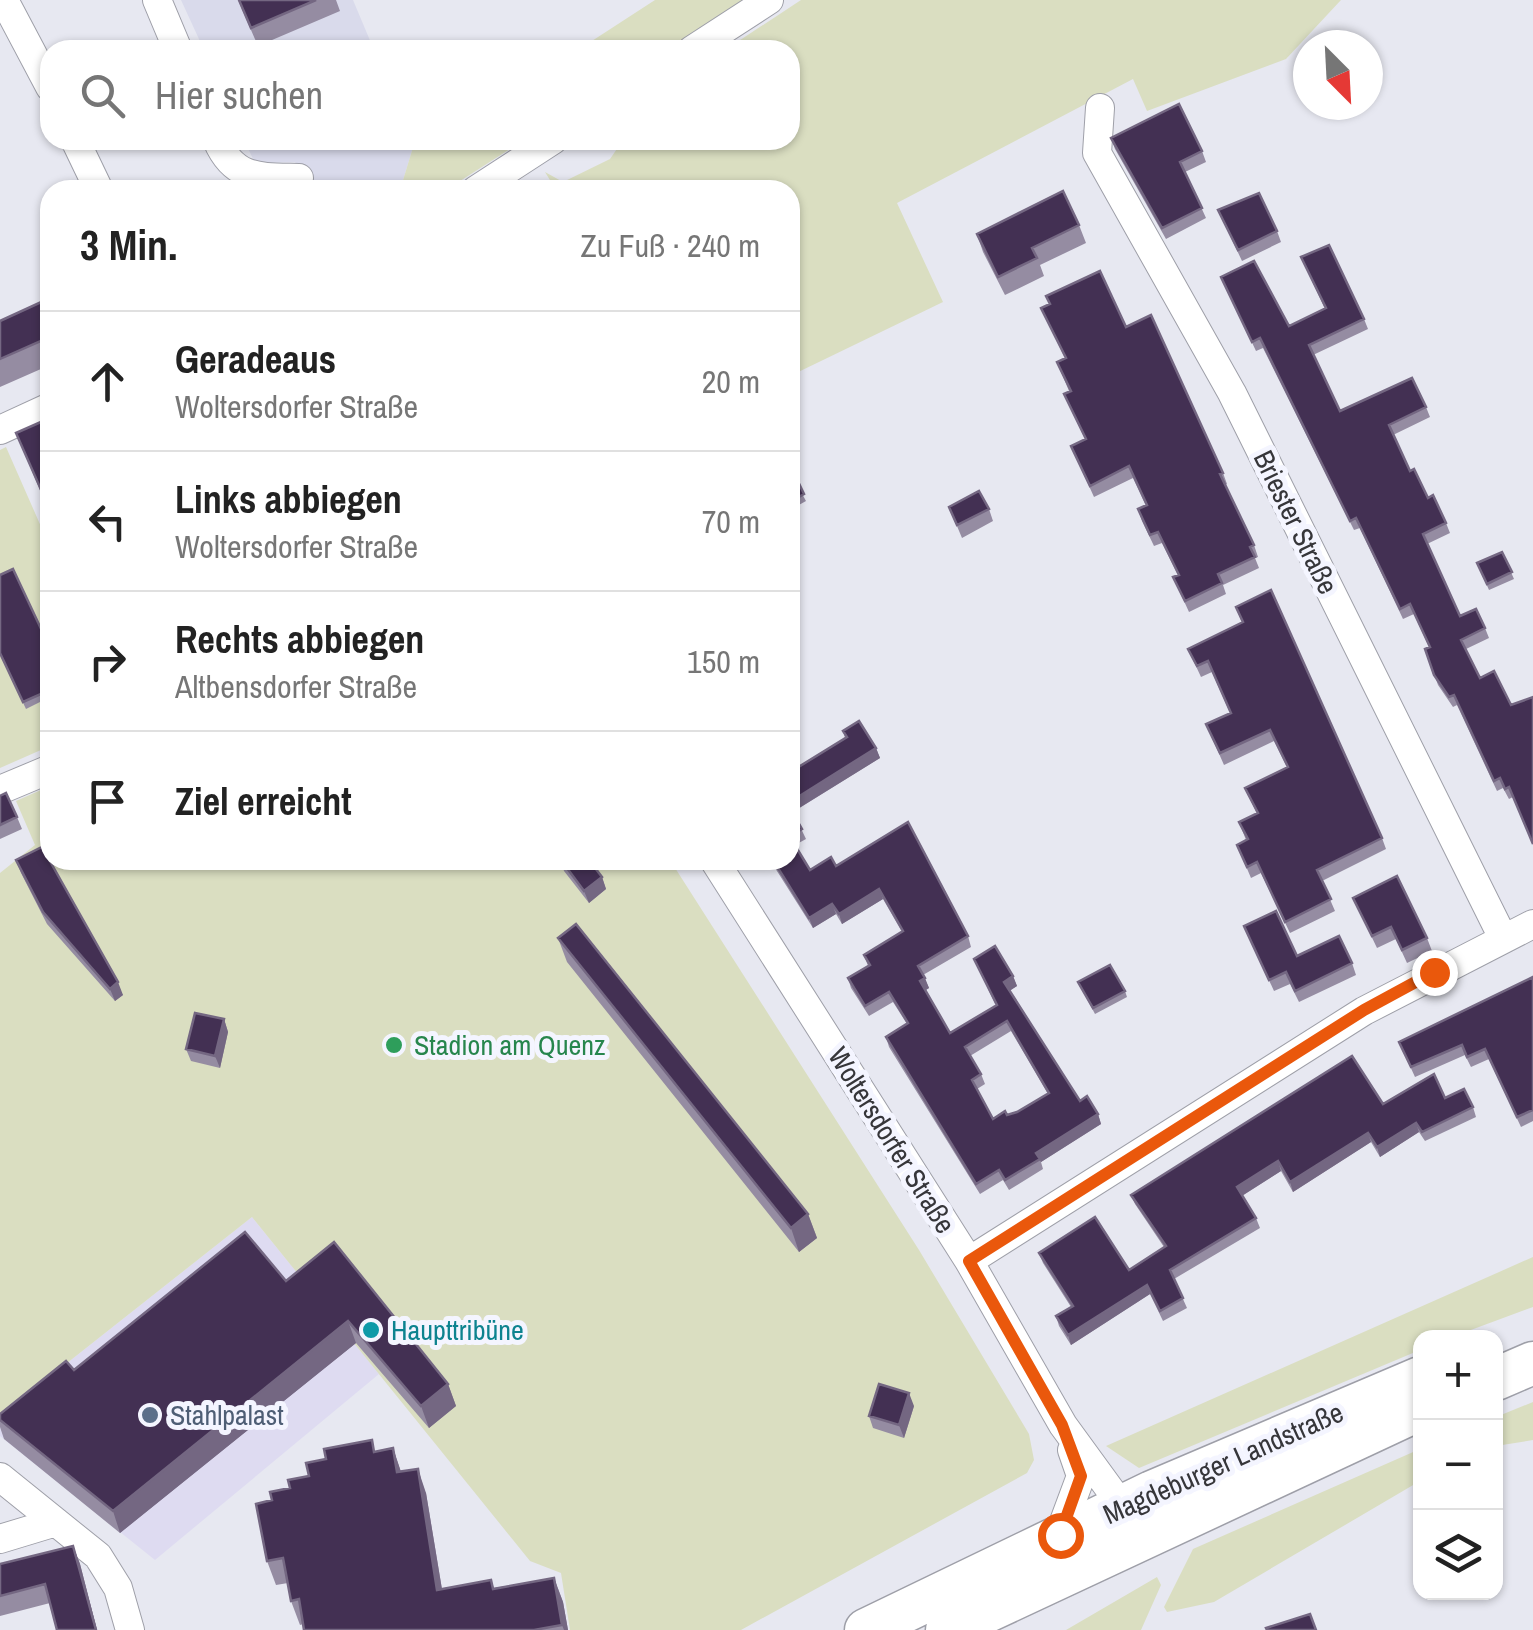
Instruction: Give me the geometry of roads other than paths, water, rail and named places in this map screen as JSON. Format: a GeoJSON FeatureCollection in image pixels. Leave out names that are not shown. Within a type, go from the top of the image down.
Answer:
{"type":"FeatureCollection","features":[{"type":"Feature","properties":{"kind":"main road"},"geometry":{"type":"LineString","coordinates":[[1503,1347],[1533,1336]]}},
{"type":"Feature","properties":{"kind":"main road"},"geometry":{"type":"LineString","coordinates":[[1503,1375],[1533,1363]]}},
{"type":"Feature","properties":{"kind":"main road","name":"Magdeburger Landstraße"},"geometry":{"type":"LineString","coordinates":[[947,1630],[1134,1522],[1413,1382]]}},
{"type":"Feature","properties":{"kind":"main road","name":"Magdeburger Landstraße"},"geometry":{"type":"LineString","coordinates":[[866,1630],[1060,1535],[1134,1522],[1413,1412]]}},
{"type":"Feature","properties":{"kind":"street"},"geometry":{"type":"LineString","coordinates":[[4,0],[40,68]]}},
{"type":"Feature","properties":{"kind":"street"},"geometry":{"type":"LineString","coordinates":[[157,0],[174,40]]}},
{"type":"Feature","properties":{"kind":"street"},"geometry":{"type":"LineString","coordinates":[[707,40],[769,0]]}},
{"type":"Feature","properties":{"kind":"street","name":"Briester Straße"},"geometry":{"type":"LineString","coordinates":[[1100,108],[1097,154],[1232,393],[1503,938]]}},
{"type":"Feature","properties":{"kind":"street"},"geometry":{"type":"LineString","coordinates":[[80,150],[94,180]]}},
{"type":"Feature","properties":{"kind":"street"},"geometry":{"type":"LineString","coordinates":[[221,150],[226,161],[257,178],[299,178]]}},
{"type":"Feature","properties":{"kind":"street"},"geometry":{"type":"LineString","coordinates":[[491,180],[538,150]]}},
{"type":"Feature","properties":{"kind":"street"},"geometry":{"type":"LineString","coordinates":[[0,430],[40,412]]}},
{"type":"Feature","properties":{"kind":"street"},"geometry":{"type":"LineString","coordinates":[[0,790],[40,772]]}},
{"type":"Feature","properties":{"kind":"street","name":"Woltersdorfer Straße"},"geometry":{"type":"LineString","coordinates":[[720,870],[969,1261],[1062,1425],[1134,1522]]}},
{"type":"Feature","properties":{"kind":"street"},"geometry":{"type":"LineString","coordinates":[[969,1261],[1364,1010],[1533,924]]}},
{"type":"Feature","properties":{"kind":"street","name":"Woltersdorfer Straße"},"geometry":{"type":"LineString","coordinates":[[1060,1535],[1081,1476],[1062,1425]]}},
{"type":"Feature","properties":{"kind":"street"},"geometry":{"type":"LineString","coordinates":[[0,1477],[110,1570],[130,1630]]}},
{"type":"Feature","properties":{"kind":"street"},"geometry":{"type":"LineString","coordinates":[[0,1539],[56,1522]]}},
{"type":"Feature","properties":{"kind":"place","name":"Stadion am Quenz"},"geometry":{"type":"Point","coordinates":[394,1045]}},
{"type":"Feature","properties":{"kind":"place","name":"Haupttribüne"},"geometry":{"type":"Point","coordinates":[371,1330]}},
{"type":"Feature","properties":{"kind":"place","name":"Stahlpalast"},"geometry":{"type":"Point","coordinates":[150,1415]}}]}
